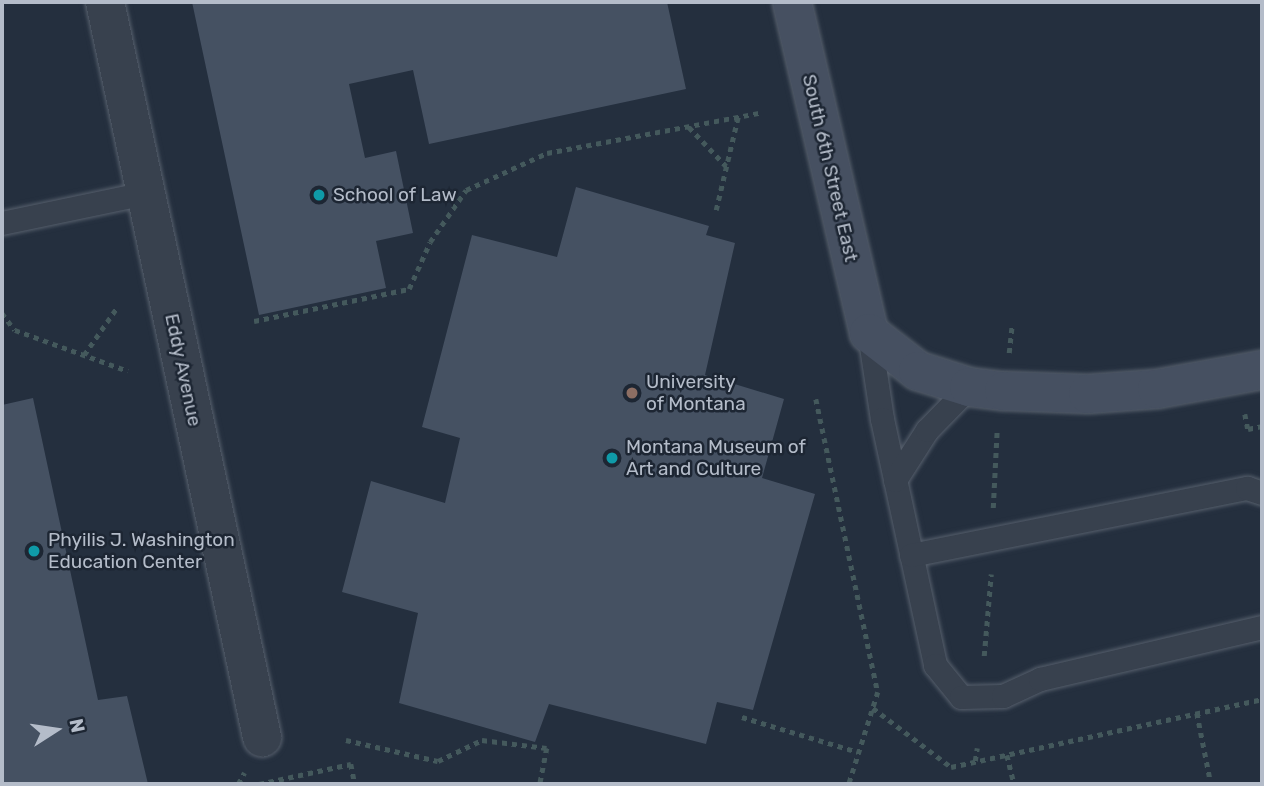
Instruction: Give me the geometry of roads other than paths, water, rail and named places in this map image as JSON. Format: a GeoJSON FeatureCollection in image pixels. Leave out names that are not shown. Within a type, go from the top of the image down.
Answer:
{"type":"FeatureCollection","features":[{"type":"Feature","properties":{"kind":"street","name":"Eddy Avenue"},"geometry":{"type":"LineString","coordinates":[[104,2],[262,737]]}},
{"type":"Feature","properties":{"kind":"street","name":"South 6th Street East"},"geometry":{"type":"LineString","coordinates":[[792,2],[869,333]]}},
{"type":"Feature","properties":{"kind":"street"},"geometry":{"type":"LineString","coordinates":[[869,333],[918,371],[969,387],[1088,394],[1157,389],[1262,370]]}},
{"type":"Feature","properties":{"kind":"lane"},"geometry":{"type":"LineString","coordinates":[[2,223],[145,193]]}},
{"type":"Feature","properties":{"kind":"lane"},"geometry":{"type":"LineString","coordinates":[[869,333],[895,480],[935,666],[961,697],[1003,696],[1040,679],[1262,627]]}},
{"type":"Feature","properties":{"kind":"lane"},"geometry":{"type":"LineString","coordinates":[[895,480],[928,430],[969,387]]}},
{"type":"Feature","properties":{"kind":"lane"},"geometry":{"type":"LineString","coordinates":[[911,555],[1247,488],[1262,493]]}},
{"type":"Feature","properties":{"kind":"place","name":"School of Law"},"geometry":{"type":"Point","coordinates":[319,195]}},
{"type":"Feature","properties":{"kind":"place","name":"University of Montana"},"geometry":{"type":"Point","coordinates":[632,393]}},
{"type":"Feature","properties":{"kind":"place","name":"Montana Museum of Art and Culture"},"geometry":{"type":"Point","coordinates":[612,458]}},
{"type":"Feature","properties":{"kind":"place","name":"Phyilis J. Washington Education Center"},"geometry":{"type":"Point","coordinates":[34,551]}}]}
